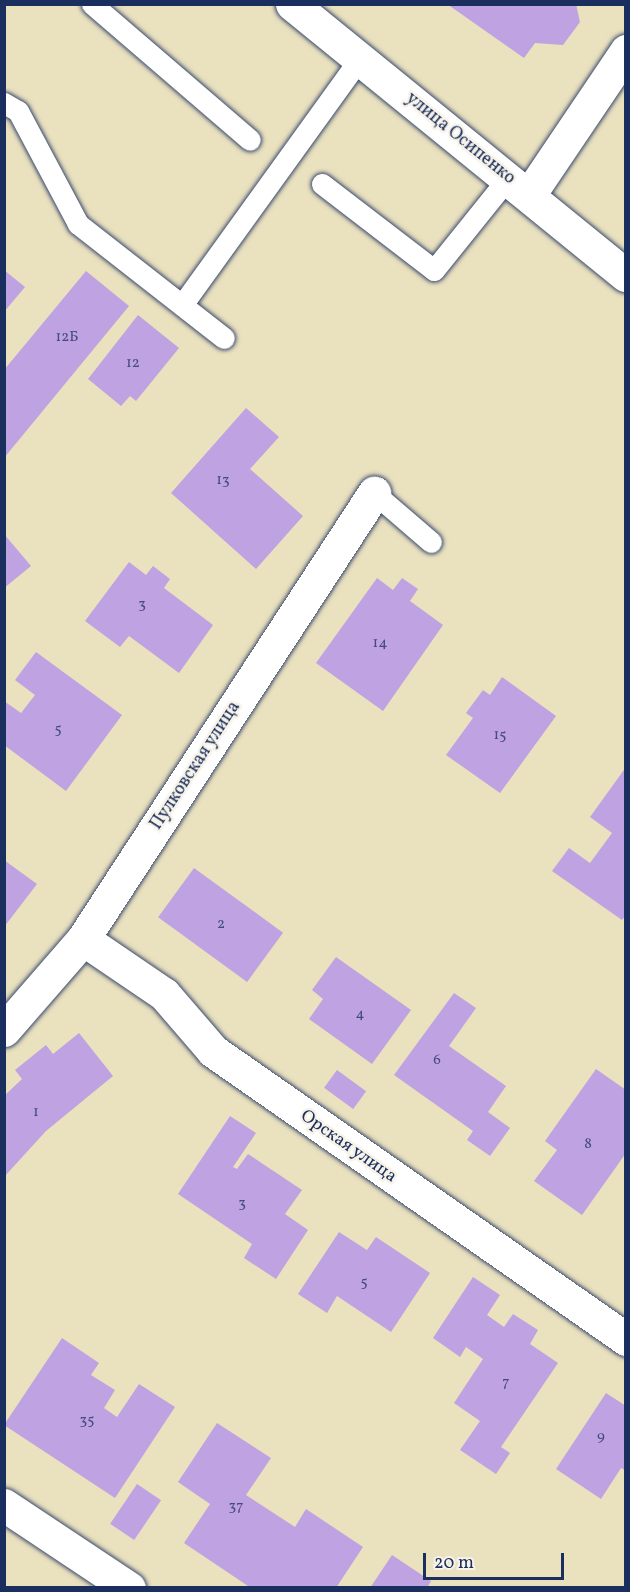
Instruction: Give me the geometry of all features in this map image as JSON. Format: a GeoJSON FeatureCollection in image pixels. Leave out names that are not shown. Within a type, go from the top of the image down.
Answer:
{"type":"FeatureCollection","features":[{"type":"Feature","properties":{"kind":"street","name":"улица Осипенко"},"geometry":{"type":"LineString","coordinates":[[292,4],[626,275]]}},
{"type":"Feature","properties":{"kind":"street"},"geometry":{"type":"LineString","coordinates":[[519,186],[626,51]]}},
{"type":"Feature","properties":{"kind":"street","name":"Пулковская улица"},"geometry":{"type":"LineString","coordinates":[[4,1030],[83,939],[374,493]]}},
{"type":"Feature","properties":{"kind":"street","name":"Орская улица"},"geometry":{"type":"LineString","coordinates":[[83,939],[164,994],[213,1051],[626,1339]]}},
{"type":"Feature","properties":{"kind":"street"},"geometry":{"type":"LineString","coordinates":[[4,1505],[129,1587]]}},
{"type":"Feature","properties":{"kind":"lane"},"geometry":{"type":"LineString","coordinates":[[92,4],[250,140]]}},
{"type":"Feature","properties":{"kind":"lane"},"geometry":{"type":"LineString","coordinates":[[182,305],[360,58]]}},
{"type":"Feature","properties":{"kind":"lane"},"geometry":{"type":"LineString","coordinates":[[4,103],[18,111],[78,225],[224,338]]}},
{"type":"Feature","properties":{"kind":"lane"},"geometry":{"type":"LineString","coordinates":[[322,184],[434,270],[519,186]]}},
{"type":"Feature","properties":{"kind":"lane"},"geometry":{"type":"LineString","coordinates":[[374,493],[431,542]]}},
{"type":"Feature","properties":{"kind":"building"},"geometry":{"type":"Polygon","coordinates":[[[447,4],[576,4],[580,22],[563,45],[535,43],[524,58],[447,4]]]}},
{"type":"Feature","properties":{"kind":"building"},"geometry":{"type":"Polygon","coordinates":[[[4,270],[25,287],[4,312],[4,270]]]}},
{"type":"Feature","properties":{"kind":"building"},"geometry":{"type":"Polygon","coordinates":[[[86,271],[129,306],[4,458],[4,370],[86,271]]]}},
{"type":"Feature","properties":{"kind":"building"},"geometry":{"type":"Polygon","coordinates":[[[138,315],[179,348],[136,401],[130,396],[121,406],[88,379],[138,315]]]}},
{"type":"Feature","properties":{"kind":"building"},"geometry":{"type":"Polygon","coordinates":[[[246,408],[279,437],[250,469],[303,516],[256,569],[171,493],[246,408]]]}},
{"type":"Feature","properties":{"kind":"building"},"geometry":{"type":"Polygon","coordinates":[[[4,534],[31,566],[4,588],[4,534]]]}},
{"type":"Feature","properties":{"kind":"building"},"geometry":{"type":"Polygon","coordinates":[[[129,562],[146,575],[153,566],[170,579],[164,588],[213,625],[179,673],[129,636],[120,647],[85,621],[129,562]]]}},
{"type":"Feature","properties":{"kind":"building"},"geometry":{"type":"Polygon","coordinates":[[[377,578],[393,590],[402,578],[418,589],[410,601],[443,625],[383,711],[316,663],[377,578]]]}},
{"type":"Feature","properties":{"kind":"building"},"geometry":{"type":"Polygon","coordinates":[[[36,652],[122,715],[66,791],[4,745],[4,701],[21,713],[35,695],[15,680],[36,652]]]}},
{"type":"Feature","properties":{"kind":"building"},"geometry":{"type":"Polygon","coordinates":[[[502,677],[556,716],[500,793],[446,755],[473,718],[466,713],[483,690],[490,695],[502,677]]]}},
{"type":"Feature","properties":{"kind":"building"},"geometry":{"type":"Polygon","coordinates":[[[626,767],[626,915],[622,920],[552,871],[569,848],[590,863],[612,833],[590,817],[626,767]]]}},
{"type":"Feature","properties":{"kind":"building"},"geometry":{"type":"Polygon","coordinates":[[[4,860],[37,884],[4,927],[4,860]]]}},
{"type":"Feature","properties":{"kind":"building"},"geometry":{"type":"Polygon","coordinates":[[[194,868],[283,933],[247,982],[158,917],[194,868]]]}},
{"type":"Feature","properties":{"kind":"building"},"geometry":{"type":"Polygon","coordinates":[[[336,957],[411,1010],[372,1064],[309,1019],[323,999],[312,990],[336,957]]]}},
{"type":"Feature","properties":{"kind":"building"},"geometry":{"type":"Polygon","coordinates":[[[454,993],[476,1008],[449,1046],[506,1086],[488,1112],[510,1128],[490,1156],[467,1140],[473,1131],[394,1075],[454,993]]]}},
{"type":"Feature","properties":{"kind":"building"},"geometry":{"type":"Polygon","coordinates":[[[79,1033],[113,1076],[46,1131],[4,1177],[4,1096],[22,1079],[15,1070],[46,1045],[53,1054],[79,1033]]]}},
{"type":"Feature","properties":{"kind":"building"},"geometry":{"type":"Polygon","coordinates":[[[596,1069],[626,1090],[626,1153],[582,1215],[534,1181],[557,1150],[545,1141],[596,1069]]]}},
{"type":"Feature","properties":{"kind":"building"},"geometry":{"type":"Polygon","coordinates":[[[337,1070],[366,1091],[353,1109],[324,1088],[337,1070]]]}},
{"type":"Feature","properties":{"kind":"building"},"geometry":{"type":"Polygon","coordinates":[[[230,1116],[256,1133],[233,1167],[237,1169],[248,1154],[302,1190],[285,1214],[308,1230],[276,1279],[244,1258],[252,1244],[178,1194],[230,1116]]]}},
{"type":"Feature","properties":{"kind":"building"},"geometry":{"type":"Polygon","coordinates":[[[339,1232],[367,1250],[376,1237],[430,1273],[391,1332],[337,1296],[327,1313],[298,1294],[339,1232]]]}},
{"type":"Feature","properties":{"kind":"building"},"geometry":{"type":"Polygon","coordinates":[[[473,1277],[500,1295],[487,1315],[504,1327],[513,1314],[538,1330],[530,1344],[558,1363],[501,1447],[510,1453],[496,1474],[460,1450],[480,1421],[454,1403],[483,1359],[466,1347],[460,1357],[433,1338],[473,1277]]]}},
{"type":"Feature","properties":{"kind":"building"},"geometry":{"type":"Polygon","coordinates":[[[62,1338],[99,1363],[91,1375],[115,1390],[104,1408],[117,1417],[139,1384],[175,1407],[115,1498],[4,1425],[62,1338]]]}},
{"type":"Feature","properties":{"kind":"building"},"geometry":{"type":"Polygon","coordinates":[[[606,1393],[626,1406],[626,1471],[621,1468],[601,1499],[556,1469],[606,1393]]]}},
{"type":"Feature","properties":{"kind":"building"},"geometry":{"type":"Polygon","coordinates":[[[217,1423],[271,1458],[246,1495],[295,1527],[306,1509],[363,1547],[336,1588],[251,1588],[184,1543],[210,1504],[178,1482],[217,1423]]]}},
{"type":"Feature","properties":{"kind":"building"},"geometry":{"type":"Polygon","coordinates":[[[137,1484],[161,1500],[134,1540],[110,1524],[137,1484]]]}},
{"type":"Feature","properties":{"kind":"building"},"geometry":{"type":"Polygon","coordinates":[[[392,1555],[431,1581],[427,1588],[370,1588],[392,1555]]]}}]}
